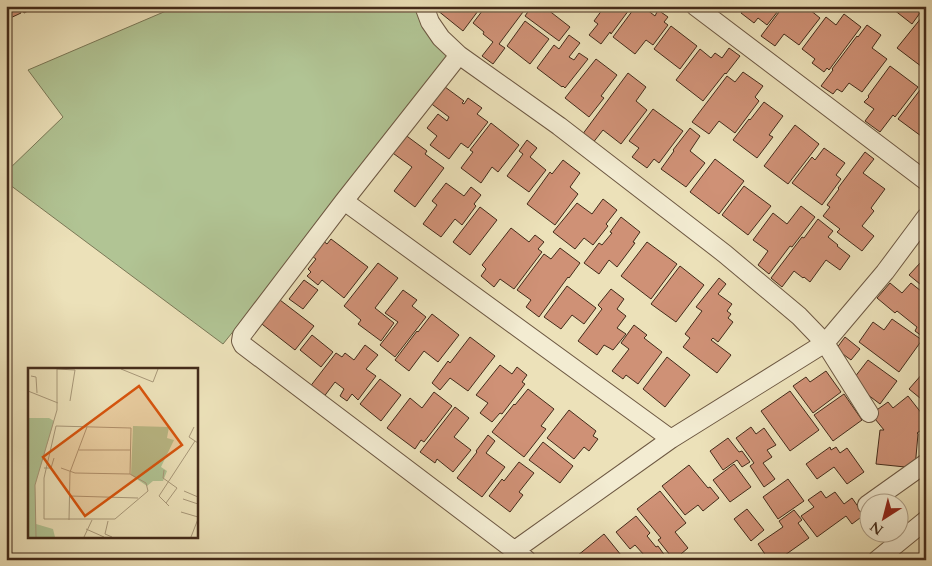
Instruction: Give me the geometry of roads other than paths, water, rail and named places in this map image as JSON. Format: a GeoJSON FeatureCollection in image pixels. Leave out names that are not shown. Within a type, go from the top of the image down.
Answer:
{"type":"FeatureCollection","features":[{"type":"Feature","properties":{"kind":"street"},"geometry":{"type":"LineString","coordinates":[[424,6],[430,22],[441,38],[459,55],[559,126],[725,254],[799,316],[825,343],[869,413]]}},
{"type":"Feature","properties":{"kind":"street"},"geometry":{"type":"LineString","coordinates":[[695,6],[926,181]]}},
{"type":"Feature","properties":{"kind":"street"},"geometry":{"type":"LineString","coordinates":[[459,55],[344,201],[242,335],[241,341],[521,555],[671,440],[825,343],[885,272],[926,217]]}},
{"type":"Feature","properties":{"kind":"street"},"geometry":{"type":"LineString","coordinates":[[344,201],[671,440]]}},
{"type":"Feature","properties":{"kind":"street"},"geometry":{"type":"LineString","coordinates":[[882,494],[926,463]]}},
{"type":"Feature","properties":{"kind":"street"},"geometry":{"type":"LineString","coordinates":[[877,560],[926,520]]}}]}
